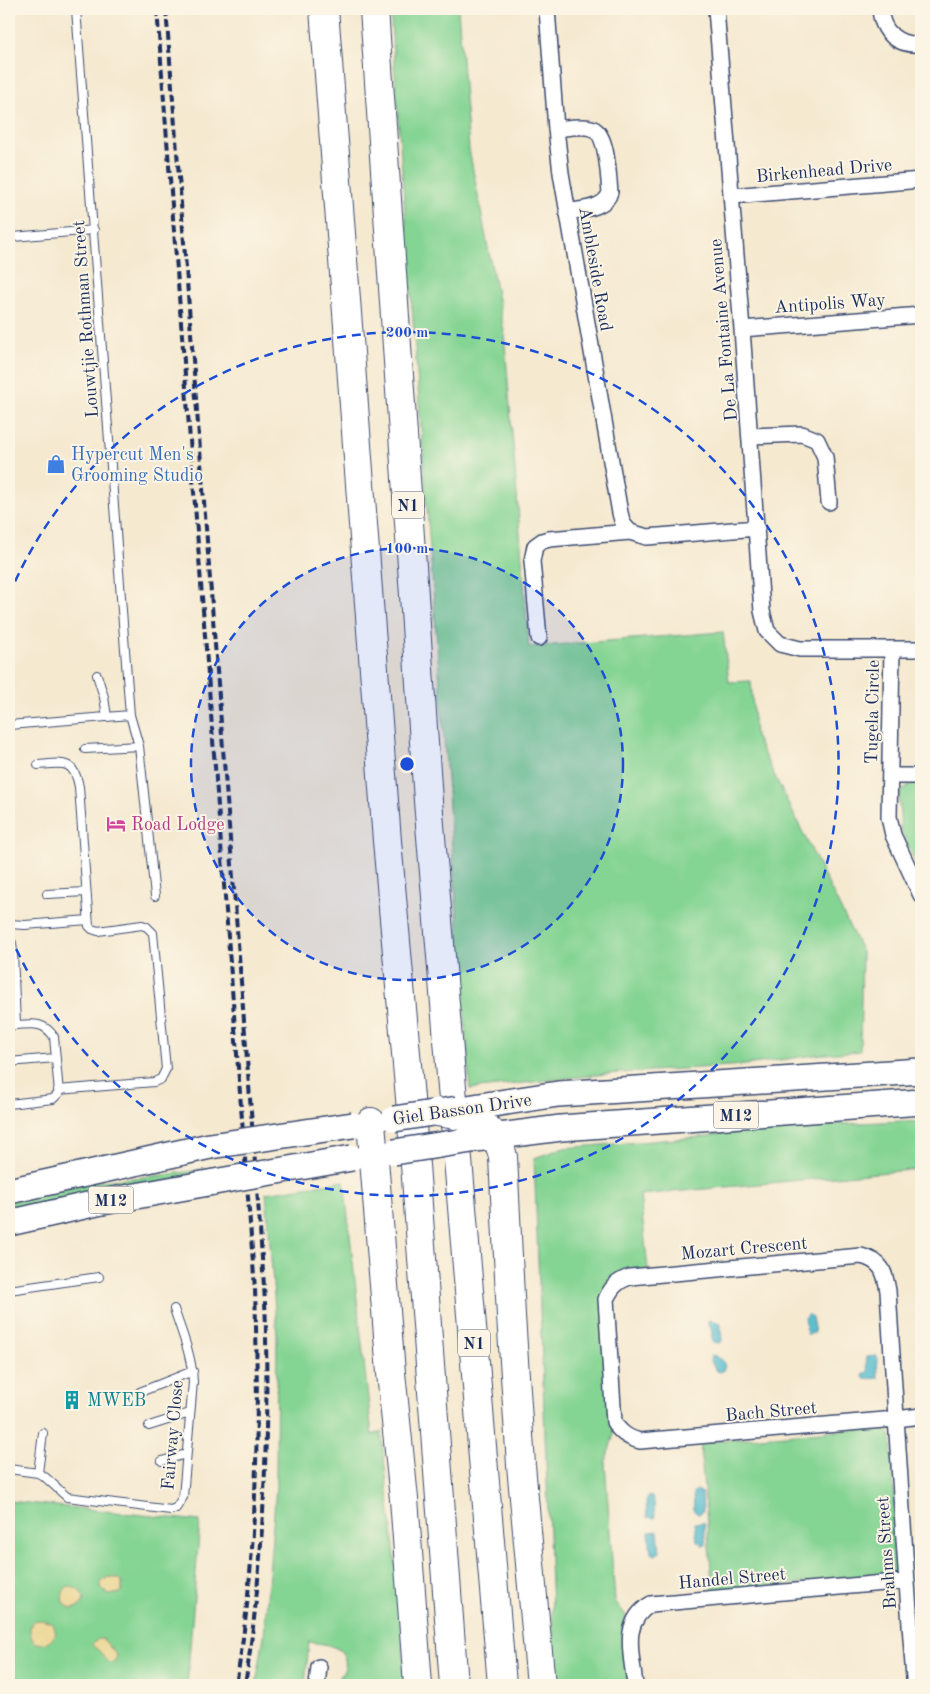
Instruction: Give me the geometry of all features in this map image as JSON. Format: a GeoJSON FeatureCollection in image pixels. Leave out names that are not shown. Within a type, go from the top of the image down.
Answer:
{"type":"FeatureCollection","features":[{"type":"Feature","properties":{"kind":"highway"},"geometry":{"type":"LineString","coordinates":[[324,9],[387,842],[410,1098],[454,1685]]}},
{"type":"Feature","properties":{"kind":"highway","name":"N1"},"geometry":{"type":"LineString","coordinates":[[376,9],[428,801],[502,1685]]}},
{"type":"Feature","properties":{"kind":"highway"},"geometry":{"type":"LineString","coordinates":[[437,1112],[475,1125],[503,1157],[521,1465],[541,1685]]}},
{"type":"Feature","properties":{"kind":"highway"},"geometry":{"type":"LineString","coordinates":[[373,1122],[373,1155],[391,1374],[404,1499],[418,1685]]}},
{"type":"Feature","properties":{"kind":"main road","name":"Giel Basson Drive"},"geometry":{"type":"LineString","coordinates":[[9,1223],[97,1203],[373,1155],[475,1125],[568,1094],[921,1072]]}},
{"type":"Feature","properties":{"kind":"main road","name":"Giel Basson Drive"},"geometry":{"type":"LineString","coordinates":[[475,1125],[561,1128],[921,1102]]}},
{"type":"Feature","properties":{"kind":"main road","name":"Giel Basson Drive"},"geometry":{"type":"LineString","coordinates":[[9,1190],[210,1146],[437,1112]]}},
{"type":"Feature","properties":{"kind":"street","name":"Ambleside Road"},"geometry":{"type":"LineString","coordinates":[[547,9],[556,129],[567,212],[620,514],[630,532]]}},
{"type":"Feature","properties":{"kind":"street","name":"De La Fontaine Avenue"},"geometry":{"type":"LineString","coordinates":[[716,9],[742,329],[762,611],[767,630],[780,644],[800,649],[892,649]]}},
{"type":"Feature","properties":{"kind":"street"},"geometry":{"type":"LineString","coordinates":[[880,9],[880,16],[888,32],[901,42],[921,44]]}},
{"type":"Feature","properties":{"kind":"street"},"geometry":{"type":"LineString","coordinates":[[556,129],[592,128],[597,130],[604,141],[610,192],[609,198],[601,204],[567,212]]}},
{"type":"Feature","properties":{"kind":"street","name":"Birkenhead Drive"},"geometry":{"type":"LineString","coordinates":[[731,196],[921,180]]}},
{"type":"Feature","properties":{"kind":"street","name":"Antipolis Way"},"geometry":{"type":"LineString","coordinates":[[742,329],[921,315]]}},
{"type":"Feature","properties":{"kind":"street"},"geometry":{"type":"LineString","coordinates":[[750,436],[802,434],[817,440],[825,457],[829,502]]}},
{"type":"Feature","properties":{"kind":"street"},"geometry":{"type":"LineString","coordinates":[[539,638],[532,561],[535,546],[542,541],[549,538],[630,532],[647,537],[756,528]]}},
{"type":"Feature","properties":{"kind":"street"},"geometry":{"type":"LineString","coordinates":[[892,649],[921,648]]}},
{"type":"Feature","properties":{"kind":"street","name":"Tugela Circle"},"geometry":{"type":"LineString","coordinates":[[892,649],[889,817],[893,835],[921,895]]}},
{"type":"Feature","properties":{"kind":"street","name":"Tugela Circle"},"geometry":{"type":"LineString","coordinates":[[890,776],[921,776]]}},
{"type":"Feature","properties":{"kind":"street","name":"Mozart Crescent"},"geometry":{"type":"LineString","coordinates":[[625,1436],[614,1422],[606,1309],[606,1299],[621,1280],[630,1277],[861,1256],[869,1258],[880,1265],[885,1274],[888,1291],[896,1418]]}},
{"type":"Feature","properties":{"kind":"street","name":"Bach Street"},"geometry":{"type":"LineString","coordinates":[[625,1436],[640,1442],[921,1416]]}},
{"type":"Feature","properties":{"kind":"street","name":"Brahms Street"},"geometry":{"type":"LineString","coordinates":[[896,1418],[914,1685]]}},
{"type":"Feature","properties":{"kind":"street","name":"Handel Street"},"geometry":{"type":"LineString","coordinates":[[635,1685],[631,1628],[641,1610],[651,1604],[906,1581]]}},
{"type":"Feature","properties":{"kind":"street"},"geometry":{"type":"LineString","coordinates":[[317,1685],[318,1667]]}},
{"type":"Feature","properties":{"kind":"lane","name":"Louwtjie Rothman Street"},"geometry":{"type":"LineString","coordinates":[[76,9],[130,715],[139,746],[155,896]]}},
{"type":"Feature","properties":{"kind":"lane"},"geometry":{"type":"LineString","coordinates":[[13,237],[94,230]]}},
{"type":"Feature","properties":{"kind":"lane"},"geometry":{"type":"LineString","coordinates":[[97,675],[104,697],[107,717]]}},
{"type":"Feature","properties":{"kind":"lane"},"geometry":{"type":"LineString","coordinates":[[9,725],[130,715]]}},
{"type":"Feature","properties":{"kind":"lane"},"geometry":{"type":"LineString","coordinates":[[85,749],[139,746]]}},
{"type":"Feature","properties":{"kind":"lane"},"geometry":{"type":"LineString","coordinates":[[38,765],[69,765],[77,775],[89,926],[98,931],[142,925],[148,926],[153,933],[166,1069],[161,1079],[154,1082],[58,1090]]}},
{"type":"Feature","properties":{"kind":"lane"},"geometry":{"type":"LineString","coordinates":[[46,894],[86,892]]}},
{"type":"Feature","properties":{"kind":"lane"},"geometry":{"type":"LineString","coordinates":[[9,924],[25,925],[88,920]]}},
{"type":"Feature","properties":{"kind":"lane"},"geometry":{"type":"LineString","coordinates":[[9,939],[12,943],[13,952],[12,1026],[37,1024],[49,1030],[54,1037],[59,1093],[53,1099],[9,1104]]}},
{"type":"Feature","properties":{"kind":"lane"},"geometry":{"type":"LineString","coordinates":[[9,1062],[55,1058]]}},
{"type":"Feature","properties":{"kind":"lane"},"geometry":{"type":"LineString","coordinates":[[9,1290],[99,1277]]}},
{"type":"Feature","properties":{"kind":"lane","name":"Fairway Close"},"geometry":{"type":"LineString","coordinates":[[38,1473],[67,1497],[171,1510],[176,1508],[183,1497],[193,1371],[174,1309]]}},
{"type":"Feature","properties":{"kind":"lane"},"geometry":{"type":"LineString","coordinates":[[140,1392],[193,1371]]}},
{"type":"Feature","properties":{"kind":"lane"},"geometry":{"type":"LineString","coordinates":[[150,1426],[190,1413]]}},
{"type":"Feature","properties":{"kind":"lane"},"geometry":{"type":"LineString","coordinates":[[9,1469],[38,1473],[43,1433]]}},
{"type":"Feature","properties":{"kind":"lane"},"geometry":{"type":"LineString","coordinates":[[162,1461],[186,1454]]}},
{"type":"Feature","properties":{"kind":"green space"},"geometry":{"type":"Polygon","coordinates":[[[390,9],[458,9],[469,149],[504,331],[529,647],[723,632],[729,682],[751,681],[755,736],[862,952],[860,1051],[745,1065],[605,1074],[470,1089],[390,9]]]}},
{"type":"Feature","properties":{"kind":"green space"},"geometry":{"type":"Polygon","coordinates":[[[921,782],[921,874],[901,831],[899,800],[900,794],[908,785],[921,782]]]}},
{"type":"Feature","properties":{"kind":"green space"},"geometry":{"type":"Polygon","coordinates":[[[902,1121],[921,1122],[921,1169],[640,1195],[648,1269],[605,1287],[614,1434],[605,1463],[615,1601],[627,1617],[625,1633],[630,1685],[555,1685],[534,1158],[564,1148],[701,1137],[760,1128],[902,1121]]]}},
{"type":"Feature","properties":{"kind":"green space"},"geometry":{"type":"Polygon","coordinates":[[[211,1168],[212,1172],[9,1212],[9,1199],[93,1182],[211,1168]]]}},
{"type":"Feature","properties":{"kind":"green space"},"geometry":{"type":"Polygon","coordinates":[[[344,1181],[372,1435],[381,1432],[400,1602],[406,1685],[335,1685],[345,1668],[343,1655],[334,1647],[309,1642],[305,1685],[256,1685],[264,1636],[276,1487],[277,1335],[266,1193],[344,1181]]]}},
{"type":"Feature","properties":{"kind":"green space"},"geometry":{"type":"Polygon","coordinates":[[[882,1427],[889,1433],[891,1438],[898,1567],[893,1574],[713,1592],[700,1442],[882,1427]]]}},
{"type":"Feature","properties":{"kind":"green space"},"geometry":{"type":"Polygon","coordinates":[[[9,1501],[200,1521],[187,1685],[9,1685],[9,1501]]]}},
{"type":"Feature","properties":{"kind":"sand"},"geometry":{"type":"Polygon","coordinates":[[[108,1577],[117,1578],[122,1582],[122,1591],[120,1593],[109,1595],[100,1588],[101,1582],[108,1577]]]}},
{"type":"Feature","properties":{"kind":"sand"},"geometry":{"type":"Polygon","coordinates":[[[69,1586],[79,1590],[84,1597],[80,1606],[71,1609],[63,1603],[64,1591],[69,1586]]]}},
{"type":"Feature","properties":{"kind":"sand"},"geometry":{"type":"Polygon","coordinates":[[[42,1620],[53,1624],[56,1633],[50,1641],[44,1644],[34,1642],[30,1629],[33,1621],[42,1620]]]}},
{"type":"Feature","properties":{"kind":"sand"},"geometry":{"type":"Polygon","coordinates":[[[98,1639],[103,1639],[117,1656],[114,1662],[109,1663],[92,1645],[98,1639]]]}},
{"type":"Feature","properties":{"kind":"water"},"geometry":{"type":"Polygon","coordinates":[[[808,1314],[812,1317],[815,1333],[807,1334],[805,1317],[808,1314]]]}},
{"type":"Feature","properties":{"kind":"water"},"geometry":{"type":"Polygon","coordinates":[[[711,1320],[720,1323],[722,1341],[719,1343],[713,1342],[708,1323],[711,1320]]]}},
{"type":"Feature","properties":{"kind":"water"},"geometry":{"type":"Polygon","coordinates":[[[711,1356],[717,1356],[723,1362],[725,1366],[723,1371],[719,1372],[716,1370],[710,1360],[711,1356]]]}},
{"type":"Feature","properties":{"kind":"water"},"geometry":{"type":"Polygon","coordinates":[[[877,1356],[878,1378],[864,1379],[863,1373],[868,1373],[866,1357],[877,1356]]]}},
{"type":"Feature","properties":{"kind":"water"},"geometry":{"type":"Polygon","coordinates":[[[696,1490],[702,1493],[703,1511],[699,1514],[694,1511],[693,1493],[696,1490]]]}},
{"type":"Feature","properties":{"kind":"water"},"geometry":{"type":"Polygon","coordinates":[[[649,1495],[652,1496],[654,1502],[655,1518],[647,1517],[646,1502],[649,1495]]]}},
{"type":"Feature","properties":{"kind":"water"},"geometry":{"type":"Polygon","coordinates":[[[704,1522],[706,1545],[702,1545],[701,1542],[697,1541],[695,1523],[704,1522]]]}},
{"type":"Feature","properties":{"kind":"water"},"geometry":{"type":"Polygon","coordinates":[[[658,1531],[660,1552],[655,1555],[651,1553],[649,1532],[658,1531]]]}},
{"type":"Feature","properties":{"kind":"railway"},"geometry":{"type":"LineString","coordinates":[[157,9],[255,1289],[257,1438],[253,1537],[249,1587],[236,1685]]}},
{"type":"Feature","properties":{"kind":"railway"},"geometry":{"type":"LineString","coordinates":[[166,9],[265,1310],[266,1425],[263,1512],[256,1599],[245,1685]]}},
{"type":"Feature","properties":{"kind":"place","name":"Hypercut Men's Grooming Studio"},"geometry":{"type":"Point","coordinates":[56,464]}},
{"type":"Feature","properties":{"kind":"place","name":"Road Lodge"},"geometry":{"type":"Point","coordinates":[116,824]}},
{"type":"Feature","properties":{"kind":"place","name":"MWEB"},"geometry":{"type":"Point","coordinates":[72,1400]}}]}
